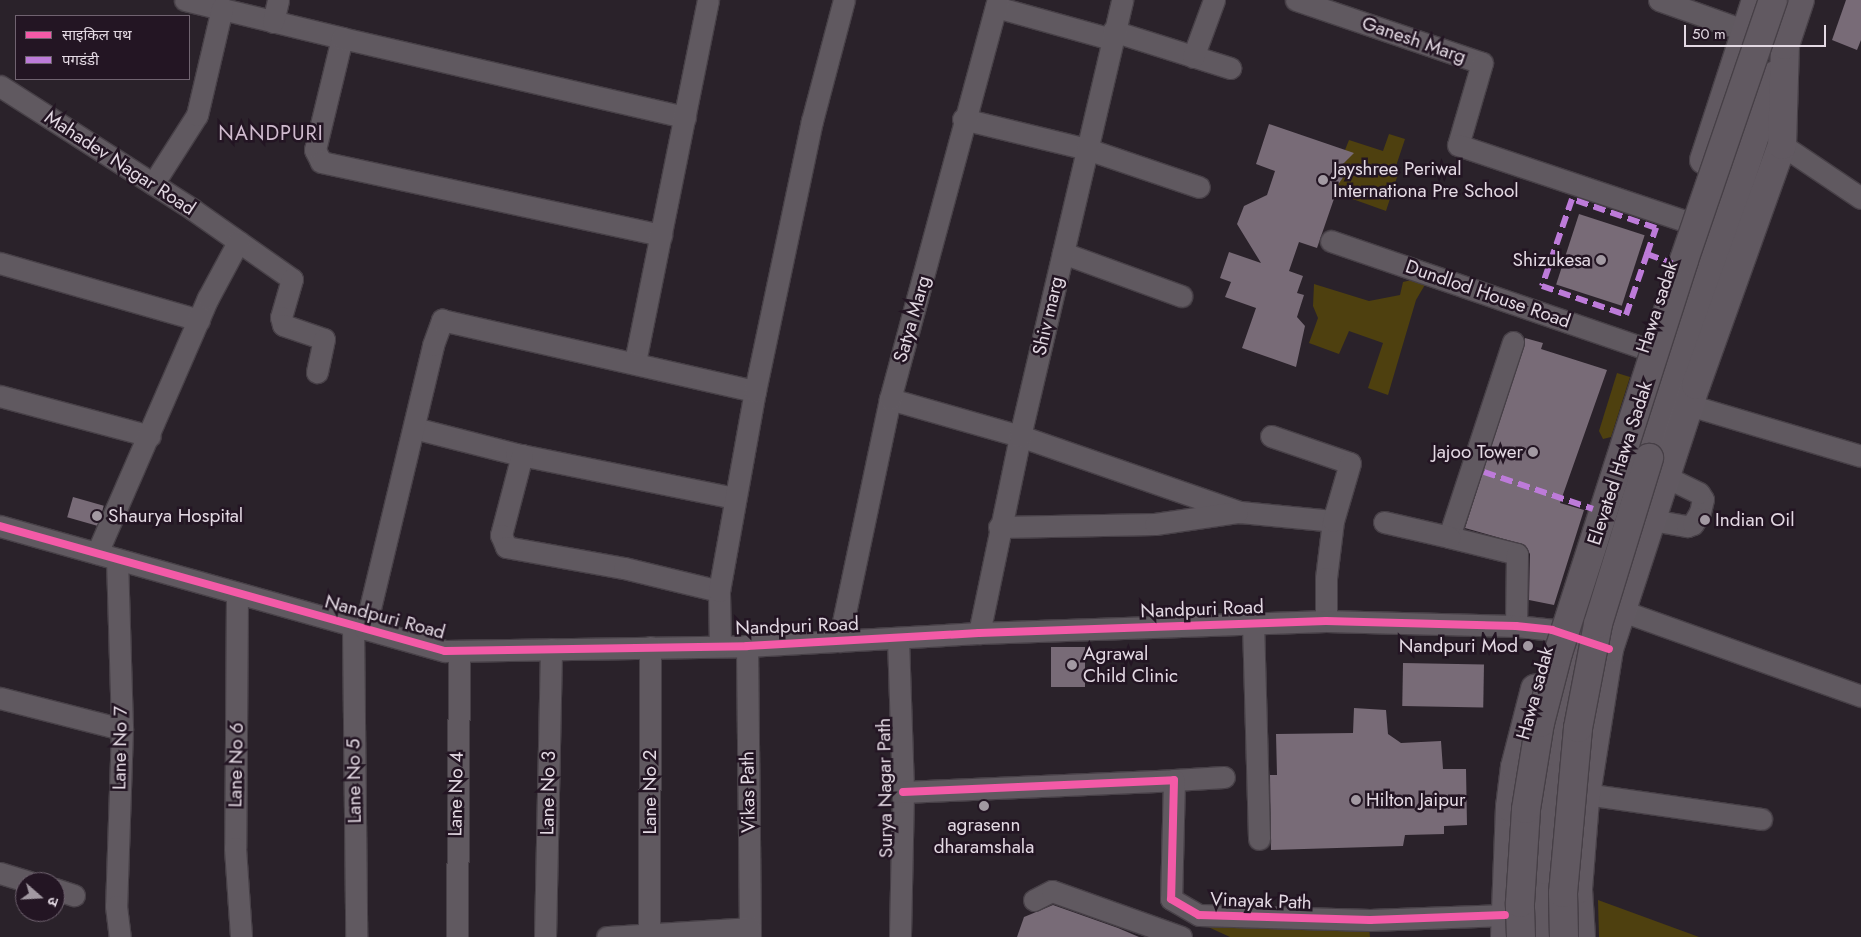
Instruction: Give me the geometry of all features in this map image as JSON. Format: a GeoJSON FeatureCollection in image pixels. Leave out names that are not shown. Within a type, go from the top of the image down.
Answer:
{"type":"FeatureCollection","features":[{"type":"Feature","properties":{"kind":"main road","name":"Hawa sadak"},"geometry":{"type":"LineString","coordinates":[[1505,926],[1510,808],[1515,767],[1552,630],[1756,0]]}},
{"type":"Feature","properties":{"kind":"main road","name":"Elevated Hawa Sadak"},"geometry":{"type":"LineString","coordinates":[[1521,937],[1520,903],[1526,809],[1540,723],[1558,653],[1684,260],[1773,0]]}},
{"type":"Feature","properties":{"kind":"main road"},"geometry":{"type":"LineString","coordinates":[[1581,937],[1578,889],[1586,794],[1609,649],[1652,520],[1657,467],[1689,405],[1782,145],[1785,45],[1800,0]]}},
{"type":"Feature","properties":{"kind":"main road","name":"Elevated Hawa Sadak"},"geometry":{"type":"LineString","coordinates":[[1564,937],[1563,893],[1578,728],[1598,624],[1657,467],[1785,45]]}},
{"type":"Feature","properties":{"kind":"main road"},"geometry":{"type":"LineString","coordinates":[[1547,937],[1546,870],[1557,752],[1581,639]]}},
{"type":"Feature","properties":{"kind":"street"},"geometry":{"type":"LineString","coordinates":[[185,0],[685,117]]}},
{"type":"Feature","properties":{"kind":"street"},"geometry":{"type":"LineString","coordinates":[[273,22],[278,0]]}},
{"type":"Feature","properties":{"kind":"street"},"geometry":{"type":"LineString","coordinates":[[708,0],[634,362],[755,391]]}},
{"type":"Feature","properties":{"kind":"street"},"geometry":{"type":"LineString","coordinates":[[720,645],[719,591],[755,391],[812,121],[844,0]]}},
{"type":"Feature","properties":{"kind":"street","name":"Shiv marg"},"geometry":{"type":"LineString","coordinates":[[978,633],[999,527],[1112,35],[1122,0]]}},
{"type":"Feature","properties":{"kind":"street"},"geometry":{"type":"LineString","coordinates":[[1193,57],[1214,0]]}},
{"type":"Feature","properties":{"kind":"street","name":"Ganesh Marg"},"geometry":{"type":"LineString","coordinates":[[1296,0],[1482,64],[1458,145],[1685,221]]}},
{"type":"Feature","properties":{"kind":"street"},"geometry":{"type":"LineString","coordinates":[[1659,0],[1785,45]]}},
{"type":"Feature","properties":{"kind":"street"},"geometry":{"type":"LineString","coordinates":[[997,4],[1230,68]]}},
{"type":"Feature","properties":{"kind":"street","name":"Satya Marg"},"geometry":{"type":"LineString","coordinates":[[839,640],[890,399],[963,119],[997,4]]}},
{"type":"Feature","properties":{"kind":"street"},"geometry":{"type":"LineString","coordinates":[[152,184],[197,115],[222,8]]}},
{"type":"Feature","properties":{"kind":"street"},"geometry":{"type":"LineString","coordinates":[[342,38],[315,150],[321,162],[661,235]]}},
{"type":"Feature","properties":{"kind":"street","name":"Mahadev Nagar Road"},"geometry":{"type":"LineString","coordinates":[[0,86],[152,184],[292,280],[281,317],[283,325],[324,339],[317,372]]}},
{"type":"Feature","properties":{"kind":"street"},"geometry":{"type":"LineString","coordinates":[[963,119],[1087,149],[1199,187]]}},
{"type":"Feature","properties":{"kind":"street"},"geometry":{"type":"LineString","coordinates":[[1782,145],[1861,198]]}},
{"type":"Feature","properties":{"kind":"street","name":"Dundlod House Road"},"geometry":{"type":"LineString","coordinates":[[1331,241],[1644,348]]}},
{"type":"Feature","properties":{"kind":"street"},"geometry":{"type":"LineString","coordinates":[[107,556],[150,436],[199,320],[238,242]]}},
{"type":"Feature","properties":{"kind":"street"},"geometry":{"type":"LineString","coordinates":[[1063,254],[1181,296]]}},
{"type":"Feature","properties":{"kind":"street"},"geometry":{"type":"LineString","coordinates":[[0,263],[199,320]]}},
{"type":"Feature","properties":{"kind":"street","name":"Lane No 5"},"geometry":{"type":"LineString","coordinates":[[356,937],[359,627],[414,428],[433,345],[442,320],[634,362]]}},
{"type":"Feature","properties":{"kind":"street"},"geometry":{"type":"LineString","coordinates":[[1449,537],[1513,342]]}},
{"type":"Feature","properties":{"kind":"street"},"geometry":{"type":"LineString","coordinates":[[0,396],[150,436]]}},
{"type":"Feature","properties":{"kind":"street"},"geometry":{"type":"LineString","coordinates":[[890,399],[1020,436],[1240,512],[1333,521]]}},
{"type":"Feature","properties":{"kind":"street"},"geometry":{"type":"LineString","coordinates":[[1689,405],[1861,456]]}},
{"type":"Feature","properties":{"kind":"street"},"geometry":{"type":"LineString","coordinates":[[414,428],[522,455],[735,498]]}},
{"type":"Feature","properties":{"kind":"street"},"geometry":{"type":"LineString","coordinates":[[1271,436],[1350,463],[1333,521],[1326,578],[1326,621]]}},
{"type":"Feature","properties":{"kind":"street"},"geometry":{"type":"LineString","coordinates":[[522,455],[501,535],[506,547],[624,568],[719,591]]}},
{"type":"Feature","properties":{"kind":"street"},"geometry":{"type":"LineString","coordinates":[[1652,520],[1687,526],[1693,524],[1700,512],[1703,499],[1700,493],[1657,467]]}},
{"type":"Feature","properties":{"kind":"street"},"geometry":{"type":"LineString","coordinates":[[999,527],[1155,524],[1240,512]]}},
{"type":"Feature","properties":{"kind":"street"},"geometry":{"type":"LineString","coordinates":[[1384,522],[1517,554],[1516,626]]}},
{"type":"Feature","properties":{"kind":"street","name":"Nandpuri Road"},"geometry":{"type":"LineString","coordinates":[[0,526],[445,652],[720,645],[747,646],[978,633],[1326,621],[1516,626],[1552,630],[1609,649]]}},
{"type":"Feature","properties":{"kind":"street","name":"Lane No 7"},"geometry":{"type":"LineString","coordinates":[[107,556],[122,729],[116,906],[120,937]]}},
{"type":"Feature","properties":{"kind":"street","name":"Lane No 6"},"geometry":{"type":"LineString","coordinates":[[237,593],[235,848],[241,937]]}},
{"type":"Feature","properties":{"kind":"street"},"geometry":{"type":"LineString","coordinates":[[1622,612],[1861,696]]}},
{"type":"Feature","properties":{"kind":"street"},"geometry":{"type":"LineString","coordinates":[[1253,623],[1259,839]]}},
{"type":"Feature","properties":{"kind":"street","name":"Surya Nagar Path"},"geometry":{"type":"LineString","coordinates":[[898,639],[903,792],[900,937]]}},
{"type":"Feature","properties":{"kind":"street","name":"Vikas Path"},"geometry":{"type":"LineString","coordinates":[[747,646],[750,932]]}},
{"type":"Feature","properties":{"kind":"street","name":"Lane No 2"},"geometry":{"type":"LineString","coordinates":[[649,935],[650,647]]}},
{"type":"Feature","properties":{"kind":"street","name":"Lane No 3"},"geometry":{"type":"LineString","coordinates":[[545,937],[551,649]]}},
{"type":"Feature","properties":{"kind":"street","name":"Lane No 4"},"geometry":{"type":"LineString","coordinates":[[457,937],[459,651]]}},
{"type":"Feature","properties":{"kind":"street"},"geometry":{"type":"LineString","coordinates":[[0,698],[122,729]]}},
{"type":"Feature","properties":{"kind":"street"},"geometry":{"type":"LineString","coordinates":[[903,792],[1224,777]]}},
{"type":"Feature","properties":{"kind":"street","name":"Vinayak Path"},"geometry":{"type":"LineString","coordinates":[[1174,780],[1172,899],[1199,915],[1505,926]]}},
{"type":"Feature","properties":{"kind":"street"},"geometry":{"type":"LineString","coordinates":[[1586,794],[1761,820]]}},
{"type":"Feature","properties":{"kind":"street"},"geometry":{"type":"LineString","coordinates":[[0,874],[15,878]]}},
{"type":"Feature","properties":{"kind":"street"},"geometry":{"type":"LineString","coordinates":[[1034,900],[1052,891],[1181,937]]}},
{"type":"Feature","properties":{"kind":"street"},"geometry":{"type":"LineString","coordinates":[[608,937],[750,932]]}},
{"type":"Feature","properties":{"kind":"shaded area"},"geometry":{"type":"Polygon","coordinates":[[[1389,134],[1405,139],[1395,169],[1399,171],[1386,211],[1333,192],[1336,182],[1344,176],[1335,170],[1348,159],[1345,150],[1349,140],[1383,151],[1389,134]]]}},
{"type":"Feature","properties":{"kind":"shaded area"},"geometry":{"type":"Polygon","coordinates":[[[1416,279],[1426,283],[1416,300],[1388,395],[1368,388],[1383,343],[1349,331],[1339,354],[1309,343],[1318,318],[1313,306],[1314,284],[1369,301],[1400,295],[1403,282],[1416,279]]]}},
{"type":"Feature","properties":{"kind":"shaded area"},"geometry":{"type":"Polygon","coordinates":[[[1617,373],[1630,377],[1611,437],[1603,439],[1599,431],[1617,373]]]}},
{"type":"Feature","properties":{"kind":"shaded area"},"geometry":{"type":"Polygon","coordinates":[[[1598,900],[1699,937],[1599,937],[1598,900]]]}},
{"type":"Feature","properties":{"kind":"shaded area"},"geometry":{"type":"Polygon","coordinates":[[[1206,926],[1369,927],[1370,937],[1230,937],[1206,926]]]}},
{"type":"Feature","properties":{"kind":"building"},"geometry":{"type":"Polygon","coordinates":[[[1846,0],[1861,0],[1861,40],[1857,50],[1832,40],[1846,0]]]}},
{"type":"Feature","properties":{"kind":"building"},"geometry":{"type":"Polygon","coordinates":[[[1269,124],[1354,153],[1338,169],[1344,176],[1333,192],[1336,193],[1317,248],[1299,242],[1289,271],[1303,276],[1297,293],[1304,295],[1297,317],[1305,326],[1296,367],[1242,348],[1256,308],[1225,297],[1231,282],[1220,278],[1229,252],[1261,263],[1237,224],[1244,206],[1267,195],[1275,171],[1256,164],[1269,124]]]}},
{"type":"Feature","properties":{"kind":"building","name":"Shizukesa"},"geometry":{"type":"Polygon","coordinates":[[[1579,214],[1645,235],[1622,306],[1556,284],[1579,214]]]}},
{"type":"Feature","properties":{"kind":"building"},"geometry":{"type":"Polygon","coordinates":[[[1525,338],[1543,343],[1541,349],[1607,370],[1560,503],[1584,510],[1554,605],[1529,600],[1530,554],[1525,545],[1465,528],[1525,338]]]}},
{"type":"Feature","properties":{"kind":"building"},"geometry":{"type":"Polygon","coordinates":[[[73,497],[104,506],[98,526],[67,517],[73,497]]]}},
{"type":"Feature","properties":{"kind":"building"},"geometry":{"type":"Polygon","coordinates":[[[1051,647],[1085,647],[1085,687],[1051,687],[1051,647]]]}},
{"type":"Feature","properties":{"kind":"building"},"geometry":{"type":"Polygon","coordinates":[[[1403,663],[1484,664],[1483,707],[1402,706],[1403,663]]]}},
{"type":"Feature","properties":{"kind":"building","name":"Hilton Jaipur"},"geometry":{"type":"Polygon","coordinates":[[[1354,708],[1386,710],[1388,734],[1401,743],[1441,741],[1443,769],[1466,769],[1467,825],[1444,826],[1444,834],[1405,835],[1403,846],[1271,850],[1270,775],[1277,775],[1276,734],[1353,733],[1354,708]]]}},
{"type":"Feature","properties":{"kind":"building"},"geometry":{"type":"Polygon","coordinates":[[[1053,905],[1139,937],[1017,937],[1024,917],[1053,905]]]}},
{"type":"Feature","properties":{"kind":"marked path"},"geometry":{"type":"LineString","coordinates":[[1647,254],[1656,228],[1572,199],[1542,286],[1626,315],[1647,254],[1672,263]]}},
{"type":"Feature","properties":{"kind":"marked path"},"geometry":{"type":"LineString","coordinates":[[1484,472],[1593,509]]}},
{"type":"Feature","properties":{"kind":"cycle path"},"geometry":{"type":"LineString","coordinates":[[0,526],[445,651],[747,646],[979,633],[1326,621],[1516,626],[1552,630],[1609,649]]}},
{"type":"Feature","properties":{"kind":"cycle path"},"geometry":{"type":"LineString","coordinates":[[903,792],[1174,780],[1171,899],[1199,915],[1370,920],[1505,915]]}},
{"type":"Feature","properties":{"kind":"place","name":"Jayshree Periwal Internationa Pre School"},"geometry":{"type":"Point","coordinates":[1323,180]}},
{"type":"Feature","properties":{"kind":"place","name":"Shizukesa"},"geometry":{"type":"Point","coordinates":[1601,260]}},
{"type":"Feature","properties":{"kind":"place","name":"Jajoo Tower"},"geometry":{"type":"Point","coordinates":[1533,452]}},
{"type":"Feature","properties":{"kind":"place","name":"Shaurya Hospital"},"geometry":{"type":"Point","coordinates":[97,516]}},
{"type":"Feature","properties":{"kind":"place","name":"Indian Oil"},"geometry":{"type":"Point","coordinates":[1705,520]}},
{"type":"Feature","properties":{"kind":"place","name":"Nandpuri Mod"},"geometry":{"type":"Point","coordinates":[1528,646]}},
{"type":"Feature","properties":{"kind":"place","name":"Agrawal Child Clinic"},"geometry":{"type":"Point","coordinates":[1072,665]}},
{"type":"Feature","properties":{"kind":"place","name":"Hilton Jaipur"},"geometry":{"type":"Point","coordinates":[1356,800]}},
{"type":"Feature","properties":{"kind":"place","name":"agrasenn dharamshala"},"geometry":{"type":"Point","coordinates":[984,806]}},
{"type":"Feature","properties":{"kind":"district","name":"NANDPURI"},"geometry":{"type":"Point","coordinates":[271,133]}}]}
